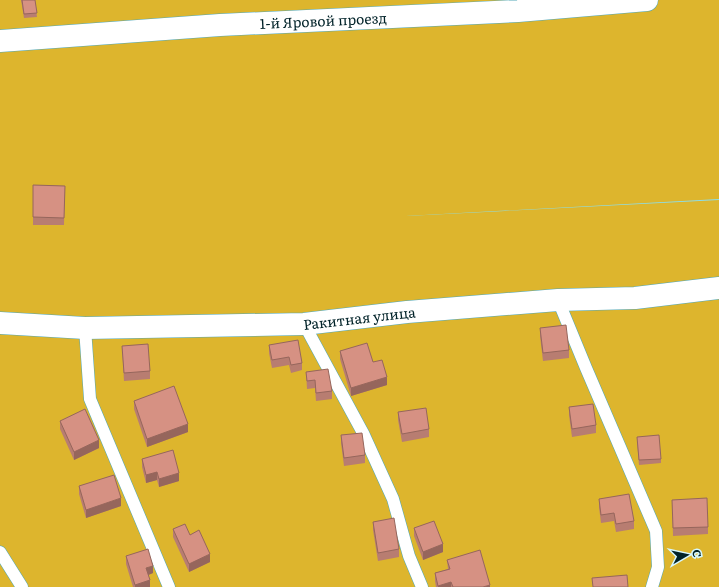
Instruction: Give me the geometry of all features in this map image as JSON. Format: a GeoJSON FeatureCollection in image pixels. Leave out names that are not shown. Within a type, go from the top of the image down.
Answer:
{"type":"FeatureCollection","features":[{"type":"Feature","properties":{"kind":"street","name":"1-й Яровой проезд"},"geometry":{"type":"LineString","coordinates":[[0,41],[220,24],[518,11],[647,0]]}},
{"type":"Feature","properties":{"kind":"street","name":"Ракитная улица"},"geometry":{"type":"LineString","coordinates":[[0,323],[85,328],[304,324],[407,312],[558,300],[635,298],[719,288]]}},
{"type":"Feature","properties":{"kind":"lane"},"geometry":{"type":"LineString","coordinates":[[558,300],[656,530],[658,566],[652,587]]}},
{"type":"Feature","properties":{"kind":"lane"},"geometry":{"type":"LineString","coordinates":[[304,324],[363,433],[386,484],[392,498],[409,556],[422,587]]}},
{"type":"Feature","properties":{"kind":"lane"},"geometry":{"type":"LineString","coordinates":[[85,328],[90,399],[169,587]]}},
{"type":"Feature","properties":{"kind":"lane"},"geometry":{"type":"LineString","coordinates":[[0,552],[22,587]]}},
{"type":"Feature","properties":{"kind":"shaded area"},"geometry":{"type":"Polygon","coordinates":[[[0,0],[719,0],[719,199],[406,216],[719,200],[719,587],[0,587],[0,0]]]}},
{"type":"Feature","properties":{"kind":"building"},"geometry":{"type":"Polygon","coordinates":[[[22,0],[35,0],[37,13],[24,14],[22,0]]]}},
{"type":"Feature","properties":{"kind":"building"},"geometry":{"type":"Polygon","coordinates":[[[33,185],[65,186],[64,218],[33,217],[33,185]]]}},
{"type":"Feature","properties":{"kind":"building"},"geometry":{"type":"Polygon","coordinates":[[[566,325],[569,350],[543,353],[540,328],[566,325]]]}},
{"type":"Feature","properties":{"kind":"building"},"geometry":{"type":"Polygon","coordinates":[[[298,340],[302,363],[291,365],[289,357],[272,360],[269,345],[298,340]]]}},
{"type":"Feature","properties":{"kind":"building"},"geometry":{"type":"Polygon","coordinates":[[[367,343],[373,362],[382,360],[387,377],[351,388],[340,351],[367,343]]]}},
{"type":"Feature","properties":{"kind":"building"},"geometry":{"type":"Polygon","coordinates":[[[148,344],[150,371],[124,373],[122,346],[148,344]]]}},
{"type":"Feature","properties":{"kind":"building"},"geometry":{"type":"Polygon","coordinates":[[[328,369],[332,391],[316,393],[315,380],[307,381],[306,372],[328,369]]]}},
{"type":"Feature","properties":{"kind":"building"},"geometry":{"type":"Polygon","coordinates":[[[174,386],[188,424],[147,439],[134,401],[174,386]]]}},
{"type":"Feature","properties":{"kind":"building"},"geometry":{"type":"Polygon","coordinates":[[[593,404],[596,425],[572,429],[569,407],[593,404]]]}},
{"type":"Feature","properties":{"kind":"building"},"geometry":{"type":"Polygon","coordinates":[[[426,408],[429,429],[402,434],[398,412],[426,408]]]}},
{"type":"Feature","properties":{"kind":"building"},"geometry":{"type":"Polygon","coordinates":[[[85,409],[99,440],[74,452],[60,421],[85,409]]]}},
{"type":"Feature","properties":{"kind":"building"},"geometry":{"type":"Polygon","coordinates":[[[362,433],[365,455],[344,458],[341,435],[362,433]]]}},
{"type":"Feature","properties":{"kind":"building"},"geometry":{"type":"Polygon","coordinates":[[[659,435],[661,459],[639,460],[637,437],[659,435]]]}},
{"type":"Feature","properties":{"kind":"building"},"geometry":{"type":"Polygon","coordinates":[[[173,450],[179,473],[159,479],[157,472],[146,475],[142,459],[173,450]]]}},
{"type":"Feature","properties":{"kind":"building"},"geometry":{"type":"Polygon","coordinates":[[[114,475],[121,498],[86,510],[79,486],[114,475]]]}},
{"type":"Feature","properties":{"kind":"building"},"geometry":{"type":"Polygon","coordinates":[[[629,494],[634,521],[616,524],[614,513],[601,515],[599,499],[629,494]]]}},
{"type":"Feature","properties":{"kind":"building"},"geometry":{"type":"Polygon","coordinates":[[[707,498],[708,527],[673,528],[672,500],[707,498]]]}},
{"type":"Feature","properties":{"kind":"building"},"geometry":{"type":"Polygon","coordinates":[[[394,518],[399,549],[378,553],[373,522],[394,518]]]}},
{"type":"Feature","properties":{"kind":"building"},"geometry":{"type":"Polygon","coordinates":[[[434,521],[443,544],[423,552],[414,528],[434,521]]]}},
{"type":"Feature","properties":{"kind":"building"},"geometry":{"type":"Polygon","coordinates":[[[185,524],[190,535],[199,530],[210,554],[189,564],[173,529],[185,524]]]}},
{"type":"Feature","properties":{"kind":"building"},"geometry":{"type":"Polygon","coordinates":[[[148,549],[153,566],[146,568],[150,580],[135,585],[126,556],[148,549]]]}},
{"type":"Feature","properties":{"kind":"building"},"geometry":{"type":"Polygon","coordinates":[[[480,550],[490,585],[483,587],[453,587],[451,582],[438,586],[435,573],[450,569],[447,560],[480,550]]]}},
{"type":"Feature","properties":{"kind":"building"},"geometry":{"type":"Polygon","coordinates":[[[627,575],[628,587],[593,587],[592,578],[627,575]]]}}]}
